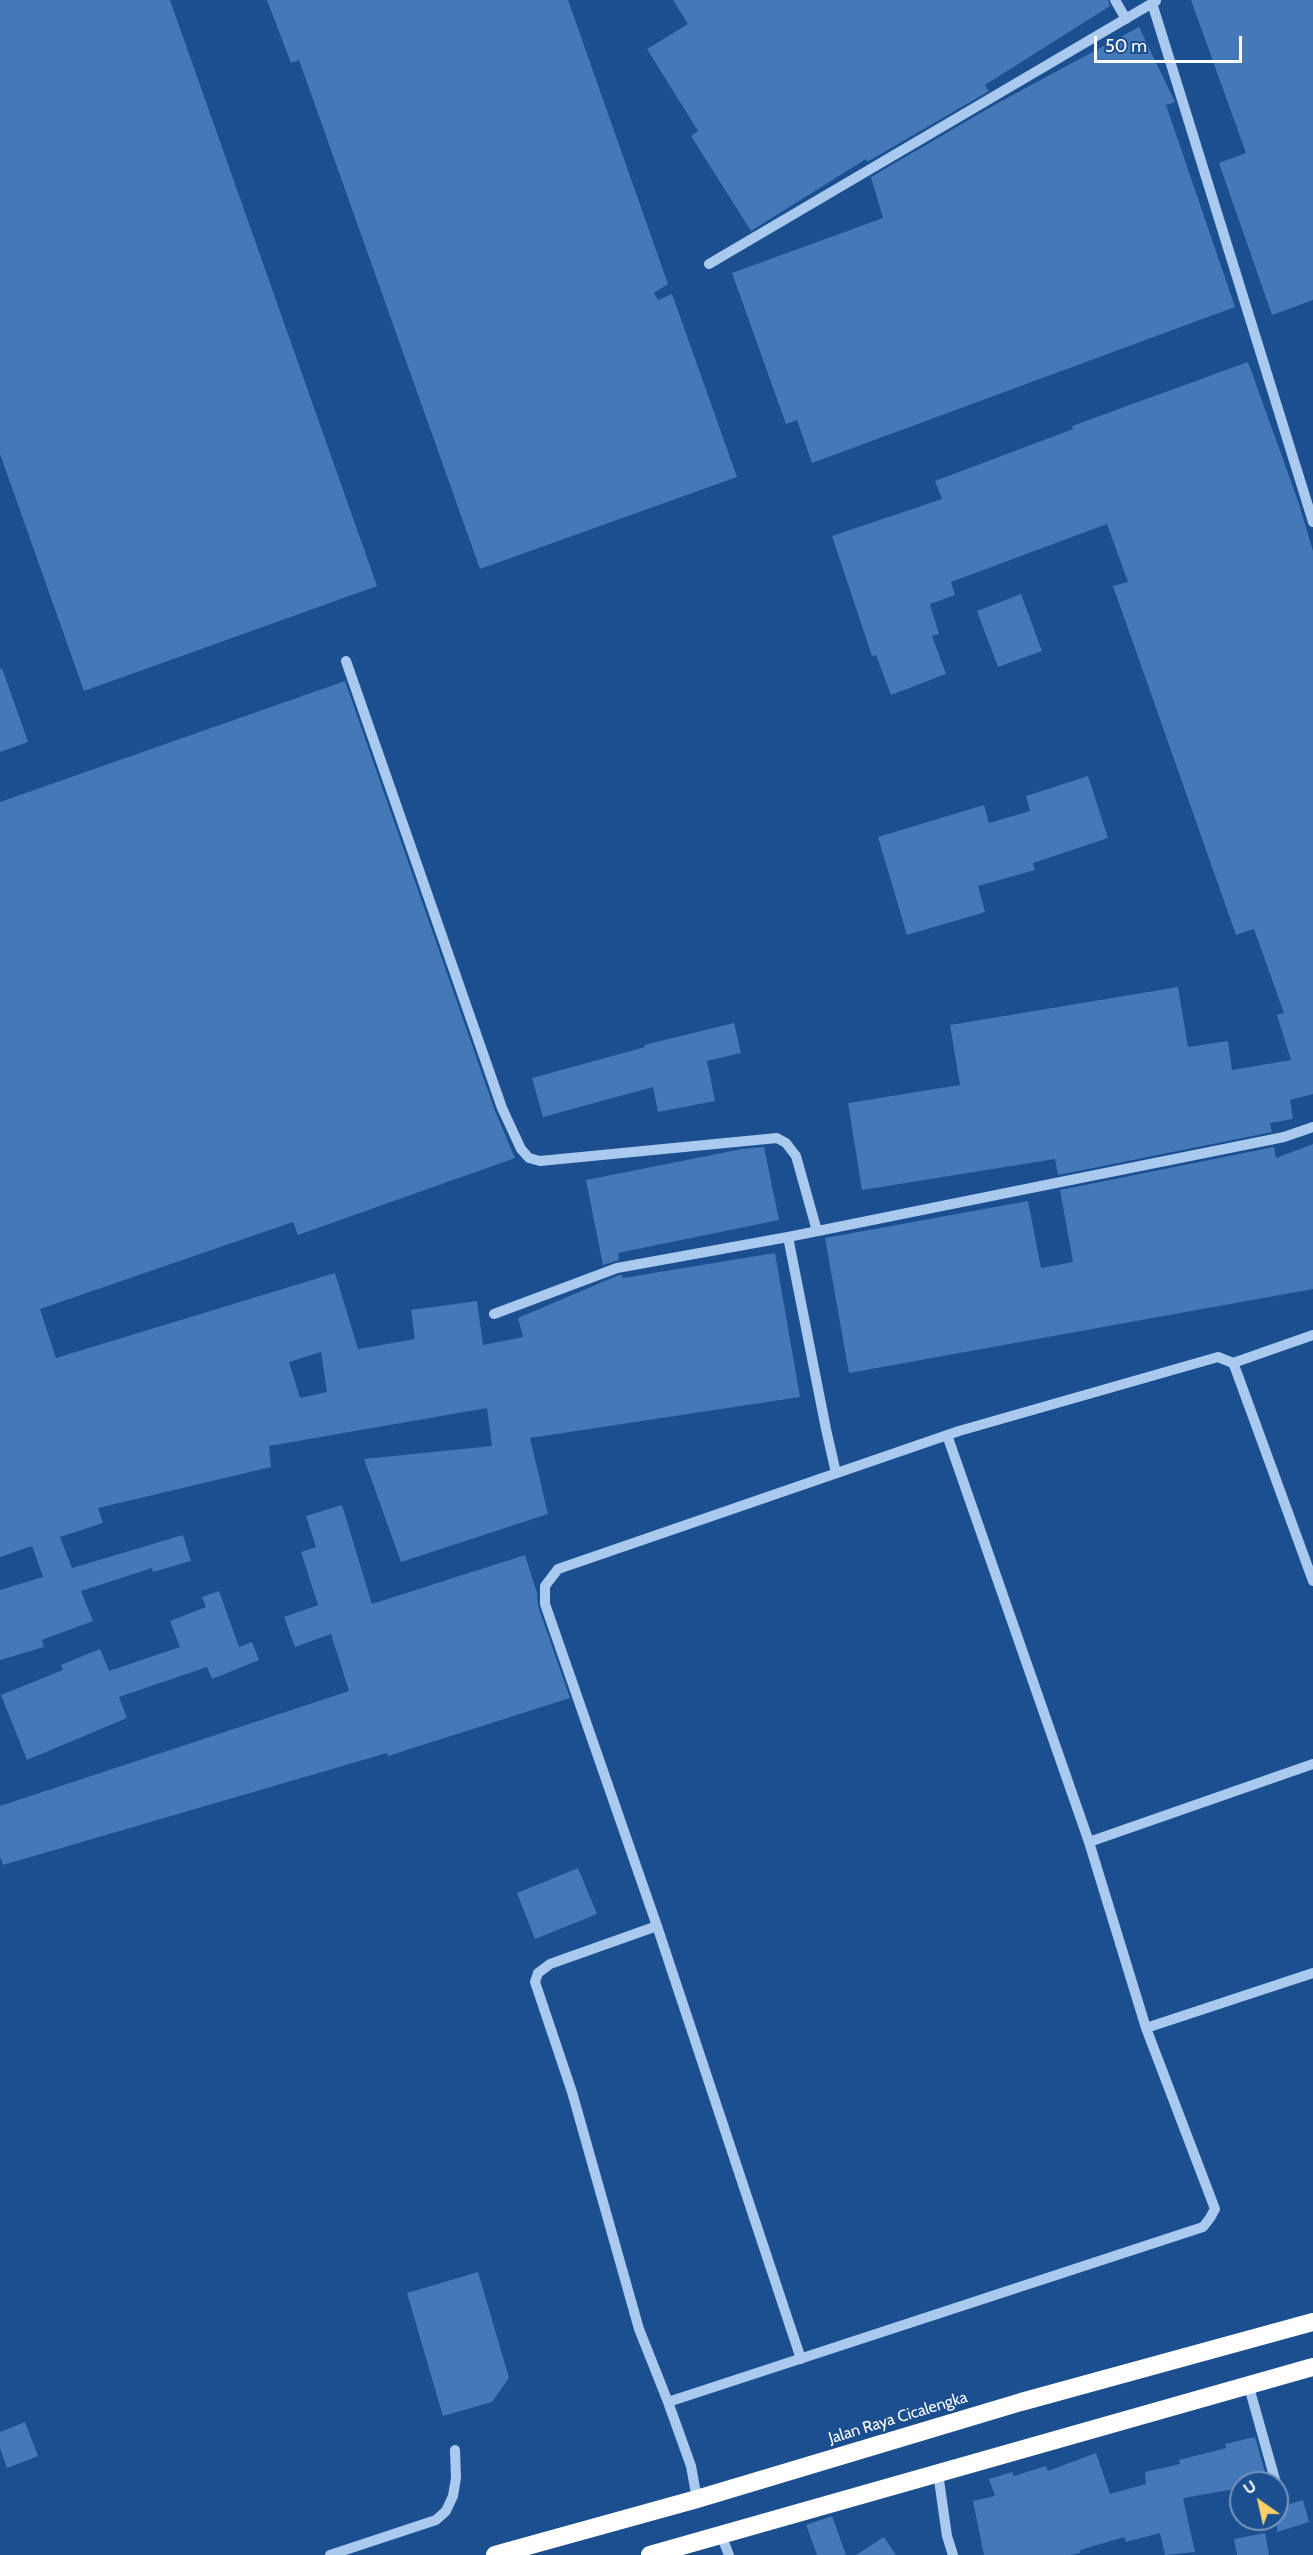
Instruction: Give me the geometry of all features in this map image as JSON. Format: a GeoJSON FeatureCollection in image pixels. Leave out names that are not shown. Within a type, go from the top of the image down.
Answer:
{"type":"FeatureCollection","features":[{"type":"Feature","properties":{"kind":"highway","name":"Jalan Raya Cicalengka"},"geometry":{"type":"LineString","coordinates":[[495,2555],[697,2499],[1021,2402],[1313,2322]]}},
{"type":"Feature","properties":{"kind":"highway"},"geometry":{"type":"LineString","coordinates":[[650,2555],[1313,2367]]}},
{"type":"Feature","properties":{"kind":"street"},"geometry":{"type":"LineString","coordinates":[[1115,0],[1126,19]]}},
{"type":"Feature","properties":{"kind":"street"},"geometry":{"type":"LineString","coordinates":[[709,264],[1155,2],[1313,522]]}},
{"type":"Feature","properties":{"kind":"street"},"geometry":{"type":"LineString","coordinates":[[346,661],[502,1108],[521,1149],[529,1158],[540,1161],[777,1138],[786,1143],[796,1156],[817,1231]]}},
{"type":"Feature","properties":{"kind":"street"},"geometry":{"type":"LineString","coordinates":[[494,1314],[617,1268],[789,1237],[1284,1137],[1313,1127]]}},
{"type":"Feature","properties":{"kind":"street"},"geometry":{"type":"LineString","coordinates":[[789,1237],[836,1473]]}},
{"type":"Feature","properties":{"kind":"street"},"geometry":{"type":"LineString","coordinates":[[801,2359],[657,1926],[545,1604],[545,1586],[558,1569],[947,1435],[1206,1359],[1218,1357],[1233,1363],[1313,1335]]}},
{"type":"Feature","properties":{"kind":"street"},"geometry":{"type":"LineString","coordinates":[[1233,1363],[1313,1581]]}},
{"type":"Feature","properties":{"kind":"street"},"geometry":{"type":"LineString","coordinates":[[668,2402],[1203,2227],[1215,2209],[1146,2028],[1089,1842],[947,1435]]}},
{"type":"Feature","properties":{"kind":"street"},"geometry":{"type":"LineString","coordinates":[[1089,1842],[1313,1764]]}},
{"type":"Feature","properties":{"kind":"street"},"geometry":{"type":"LineString","coordinates":[[657,1926],[550,1964],[538,1973],[535,1982],[572,2092],[639,2329],[691,2466],[697,2499]]}},
{"type":"Feature","properties":{"kind":"street"},"geometry":{"type":"LineString","coordinates":[[1146,2028],[1313,1973]]}},
{"type":"Feature","properties":{"kind":"street"},"geometry":{"type":"LineString","coordinates":[[1249,2387],[1273,2471]]}},
{"type":"Feature","properties":{"kind":"street"},"geometry":{"type":"LineString","coordinates":[[330,2555],[436,2520],[446,2511],[453,2496],[456,2478],[455,2450]]}},
{"type":"Feature","properties":{"kind":"street"},"geometry":{"type":"LineString","coordinates":[[938,2473],[947,2535],[953,2555]]}},
{"type":"Feature","properties":{"kind":"street"},"geometry":{"type":"LineString","coordinates":[[721,2535],[729,2555]]}},
{"type":"Feature","properties":{"kind":"building"},"geometry":{"type":"Polygon","coordinates":[[[0,0],[170,0],[377,586],[84,691],[0,454],[0,0]]]}},
{"type":"Feature","properties":{"kind":"building"},"geometry":{"type":"Polygon","coordinates":[[[267,0],[568,0],[668,284],[654,293],[658,300],[672,294],[737,477],[480,569],[299,60],[291,63],[267,0]]]}},
{"type":"Feature","properties":{"kind":"building"},"geometry":{"type":"Polygon","coordinates":[[[673,0],[1108,0],[1110,6],[985,85],[989,91],[867,162],[866,159],[751,231],[691,136],[698,131],[647,49],[688,24],[673,0]]]}},
{"type":"Feature","properties":{"kind":"building"},"geometry":{"type":"Polygon","coordinates":[[[1191,0],[1313,0],[1313,300],[1272,315],[1219,163],[1246,153],[1191,0]]]}},
{"type":"Feature","properties":{"kind":"building"},"geometry":{"type":"Polygon","coordinates":[[[1139,27],[1175,102],[1166,105],[1235,307],[812,463],[797,420],[786,424],[732,273],[883,218],[871,177],[996,104],[1139,27]]]}},
{"type":"Feature","properties":{"kind":"building"},"geometry":{"type":"Polygon","coordinates":[[[1248,362],[1298,501],[1313,551],[1313,1094],[1290,1100],[1293,1119],[1270,1123],[1272,1132],[1058,1175],[1055,1159],[862,1190],[848,1103],[960,1085],[950,1025],[1178,987],[1188,1047],[1228,1041],[1232,1070],[1291,1060],[1277,1015],[1284,1013],[1254,929],[1236,935],[1113,586],[1128,582],[1107,524],[951,582],[955,595],[930,604],[939,634],[932,636],[946,674],[891,695],[876,655],[872,656],[832,536],[942,499],[935,481],[1073,429],[1072,426],[1248,362]]]}},
{"type":"Feature","properties":{"kind":"building"},"geometry":{"type":"Polygon","coordinates":[[[1021,594],[1042,651],[998,667],[977,611],[1021,594]]]}},
{"type":"Feature","properties":{"kind":"building"},"geometry":{"type":"Polygon","coordinates":[[[2,668],[28,742],[0,752],[0,669],[2,668]]]}},
{"type":"Feature","properties":{"kind":"building"},"geometry":{"type":"Polygon","coordinates":[[[345,681],[495,1111],[515,1158],[298,1235],[293,1222],[40,1309],[56,1358],[335,1273],[358,1349],[415,1339],[411,1310],[477,1301],[483,1345],[523,1337],[518,1318],[619,1275],[623,1278],[775,1253],[800,1397],[530,1438],[548,1514],[401,1562],[364,1459],[492,1446],[487,1408],[269,1446],[271,1467],[98,1508],[103,1523],[60,1537],[72,1568],[183,1535],[191,1561],[153,1572],[152,1568],[81,1591],[93,1621],[42,1640],[44,1647],[0,1660],[0,1590],[43,1577],[32,1546],[0,1557],[0,802],[345,681]],[[321,1352],[289,1362],[300,1398],[327,1392],[321,1352]]]}},
{"type":"Feature","properties":{"kind":"building"},"geometry":{"type":"Polygon","coordinates":[[[1088,776],[1108,838],[1033,863],[1035,870],[978,886],[985,912],[907,935],[878,837],[984,805],[989,823],[1030,811],[1026,796],[1088,776]]]}},
{"type":"Feature","properties":{"kind":"building"},"geometry":{"type":"Polygon","coordinates":[[[734,1023],[741,1053],[707,1061],[715,1101],[658,1112],[653,1087],[543,1117],[532,1078],[645,1047],[644,1045],[734,1023]]]}},
{"type":"Feature","properties":{"kind":"building"},"geometry":{"type":"Polygon","coordinates":[[[1313,1144],[1313,1289],[849,1373],[825,1238],[1028,1201],[1041,1268],[1073,1262],[1060,1190],[1274,1147],[1276,1158],[1313,1144]]]}},
{"type":"Feature","properties":{"kind":"building"},"geometry":{"type":"Polygon","coordinates":[[[764,1147],[779,1220],[618,1253],[619,1260],[603,1265],[586,1180],[742,1149],[764,1147]]]}},
{"type":"Feature","properties":{"kind":"building"},"geometry":{"type":"Polygon","coordinates":[[[342,1505],[372,1604],[525,1555],[537,1593],[538,1606],[570,1698],[388,1756],[387,1753],[3,1865],[0,1856],[0,1806],[349,1691],[331,1634],[295,1647],[284,1617],[318,1605],[301,1552],[316,1547],[306,1516],[342,1505]]]}},
{"type":"Feature","properties":{"kind":"building"},"geometry":{"type":"Polygon","coordinates":[[[219,1591],[239,1647],[252,1642],[259,1660],[212,1679],[207,1667],[119,1697],[127,1718],[27,1760],[1,1695],[63,1670],[61,1665],[100,1649],[109,1671],[180,1647],[170,1621],[206,1607],[202,1597],[219,1591]]]}},
{"type":"Feature","properties":{"kind":"building"},"geometry":{"type":"Polygon","coordinates":[[[578,1868],[597,1914],[535,1939],[517,1893],[578,1868]]]}},
{"type":"Feature","properties":{"kind":"building"},"geometry":{"type":"Polygon","coordinates":[[[478,2272],[509,2378],[492,2402],[443,2416],[407,2293],[478,2272]]]}},
{"type":"Feature","properties":{"kind":"building"},"geometry":{"type":"Polygon","coordinates":[[[25,2422],[38,2456],[7,2468],[0,2448],[0,2432],[25,2422]]]}},
{"type":"Feature","properties":{"kind":"building"},"geometry":{"type":"Polygon","coordinates":[[[1255,2437],[1265,2471],[1229,2471],[1229,2490],[1183,2498],[1195,2552],[1165,2555],[1160,2533],[1126,2542],[1124,2537],[1070,2555],[984,2555],[973,2501],[995,2496],[989,2479],[1012,2472],[1014,2476],[1046,2466],[1048,2471],[1096,2453],[1110,2494],[1146,2484],[1145,2472],[1180,2464],[1179,2460],[1226,2448],[1225,2444],[1255,2437]]]}},
{"type":"Feature","properties":{"kind":"building"},"geometry":{"type":"Polygon","coordinates":[[[1303,2500],[1309,2522],[1289,2528],[1289,2504],[1303,2500]]]}},
{"type":"Feature","properties":{"kind":"building"},"geometry":{"type":"Polygon","coordinates":[[[832,2516],[846,2555],[817,2555],[806,2525],[832,2516]]]}},
{"type":"Feature","properties":{"kind":"building"},"geometry":{"type":"Polygon","coordinates":[[[1265,2533],[1269,2555],[1237,2555],[1234,2539],[1265,2533]]]}},
{"type":"Feature","properties":{"kind":"building"},"geometry":{"type":"Polygon","coordinates":[[[884,2537],[896,2555],[856,2555],[884,2537]]]}}]}
